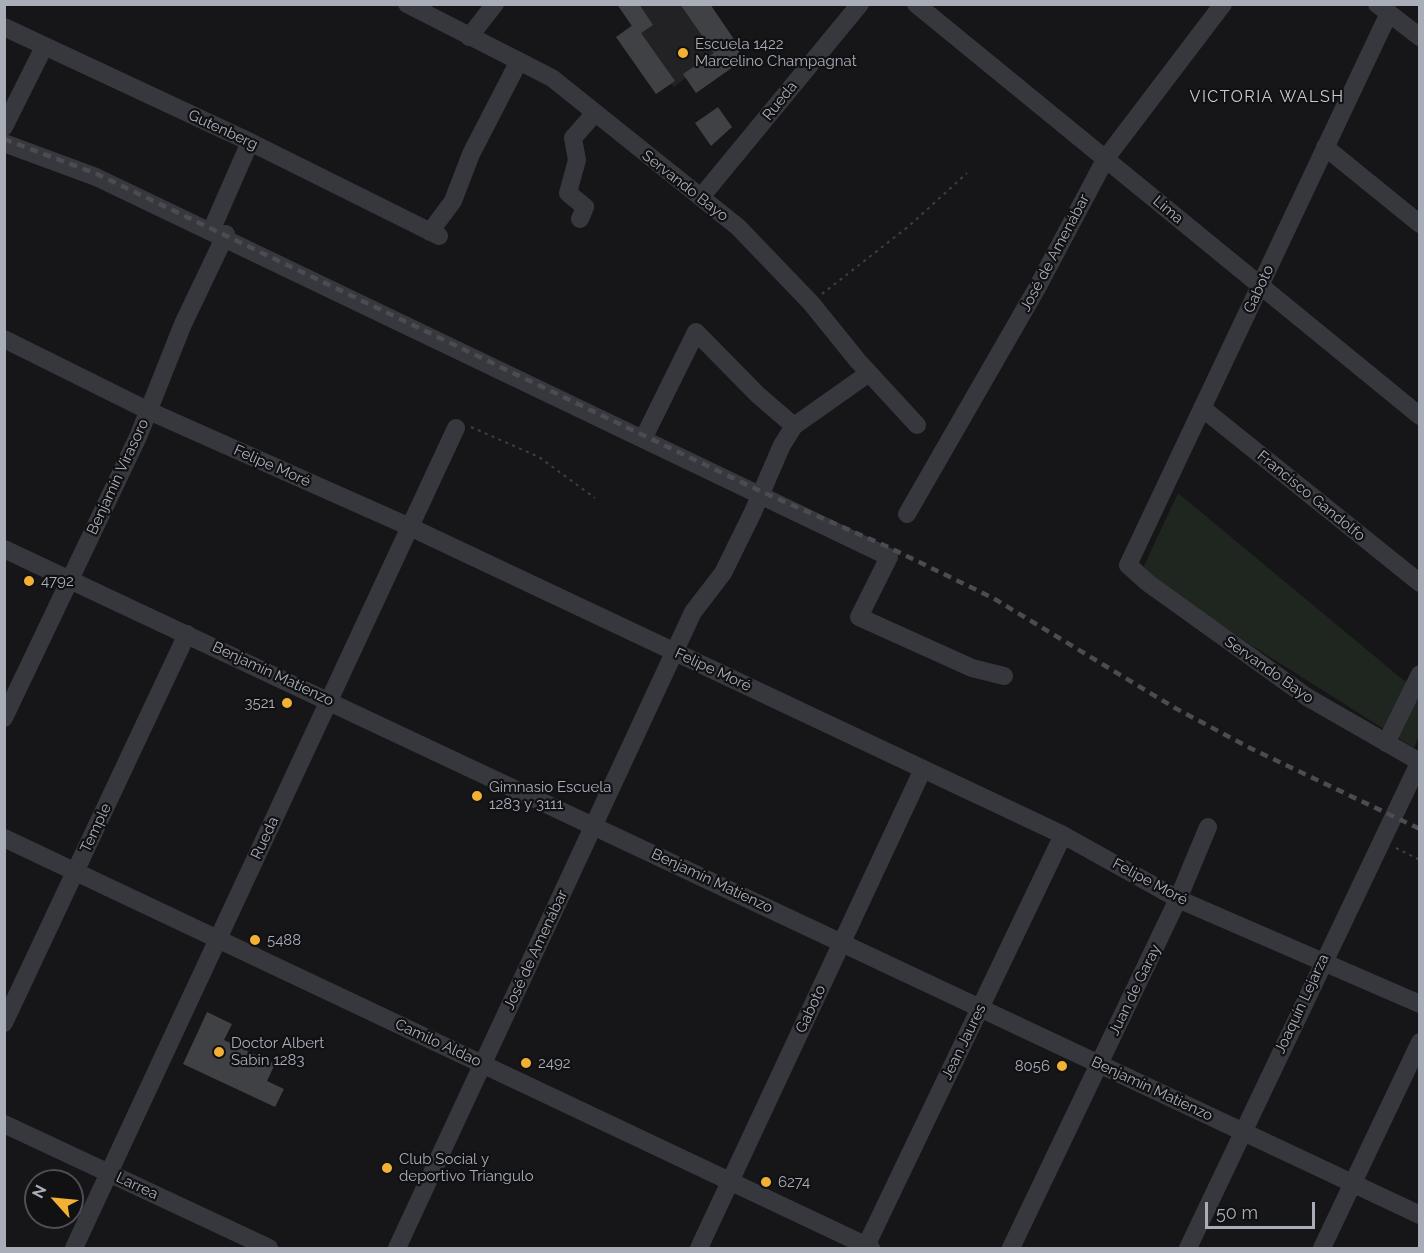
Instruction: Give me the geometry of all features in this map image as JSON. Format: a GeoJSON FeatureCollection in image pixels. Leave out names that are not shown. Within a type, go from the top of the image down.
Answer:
{"type":"FeatureCollection","features":[{"type":"Feature","properties":{"kind":"street","name":"Servando Bayo"},"geometry":{"type":"LineString","coordinates":[[407,4],[552,78],[594,114],[738,227],[811,303],[869,373],[917,425]]}},
{"type":"Feature","properties":{"kind":"street"},"geometry":{"type":"LineString","coordinates":[[469,37],[495,4]]}},
{"type":"Feature","properties":{"kind":"street","name":"Rueda"},"geometry":{"type":"LineString","coordinates":[[701,197],[860,4]]}},
{"type":"Feature","properties":{"kind":"street","name":"Lima"},"geometry":{"type":"LineString","coordinates":[[916,4],[1419,416]]}},
{"type":"Feature","properties":{"kind":"street","name":"José de Amenábar"},"geometry":{"type":"LineString","coordinates":[[907,514],[1037,288],[1106,158],[1223,4]]}},
{"type":"Feature","properties":{"kind":"street"},"geometry":{"type":"LineString","coordinates":[[1383,9],[1419,37]]}},
{"type":"Feature","properties":{"kind":"street","name":"Gaboto"},"geometry":{"type":"LineString","coordinates":[[1128,565],[1325,147],[1383,9]]}},
{"type":"Feature","properties":{"kind":"street","name":"Gutenberg"},"geometry":{"type":"LineString","coordinates":[[4,27],[250,142],[435,234],[453,201],[471,154],[519,61]]}},
{"type":"Feature","properties":{"kind":"street"},"geometry":{"type":"LineString","coordinates":[[4,127],[44,47]]}},
{"type":"Feature","properties":{"kind":"street"},"geometry":{"type":"LineString","coordinates":[[580,219],[585,207],[568,193],[577,160],[573,138],[594,114]]}},
{"type":"Feature","properties":{"kind":"street","name":"Benjamín Virasoro"},"geometry":{"type":"LineString","coordinates":[[4,718],[149,411],[220,234],[250,142]]}},
{"type":"Feature","properties":{"kind":"street"},"geometry":{"type":"LineString","coordinates":[[4,143],[96,177],[220,234],[889,557],[859,617],[972,668],[1004,676]]}},
{"type":"Feature","properties":{"kind":"street"},"geometry":{"type":"LineString","coordinates":[[1325,147],[1419,224]]}},
{"type":"Feature","properties":{"kind":"street"},"geometry":{"type":"LineString","coordinates":[[643,439],[696,332],[758,395],[794,426],[869,373]]}},
{"type":"Feature","properties":{"kind":"street","name":"Felipe Moré"},"geometry":{"type":"LineString","coordinates":[[4,339],[149,411],[410,527],[1063,835],[1178,899],[1323,960],[1419,1004]]}},
{"type":"Feature","properties":{"kind":"street","name":"Francisco Gandolfo"},"geometry":{"type":"LineString","coordinates":[[1202,408],[1419,583]]}},
{"type":"Feature","properties":{"kind":"street","name":"José de Amenábar"},"geometry":{"type":"LineString","coordinates":[[397,1248],[693,612],[723,573],[782,445],[794,426]]}},
{"type":"Feature","properties":{"kind":"street","name":"Rueda"},"geometry":{"type":"LineString","coordinates":[[74,1248],[456,428]]}},
{"type":"Feature","properties":{"kind":"street","name":"Benjamín Matienzo"},"geometry":{"type":"LineString","coordinates":[[4,549],[330,700],[1419,1215]]}},
{"type":"Feature","properties":{"kind":"street","name":"Servando Bayo"},"geometry":{"type":"LineString","coordinates":[[1128,565],[1148,583],[1307,697],[1419,762]]}},
{"type":"Feature","properties":{"kind":"street","name":"Temple"},"geometry":{"type":"LineString","coordinates":[[4,1023],[188,634]]}},
{"type":"Feature","properties":{"kind":"street"},"geometry":{"type":"LineString","coordinates":[[1386,743],[1419,674]]}},
{"type":"Feature","properties":{"kind":"street","name":"Joaquín Lejarza"},"geometry":{"type":"LineString","coordinates":[[1188,1248],[1419,762]]}},
{"type":"Feature","properties":{"kind":"street","name":"Gaboto"},"geometry":{"type":"LineString","coordinates":[[699,1248],[923,769]]}},
{"type":"Feature","properties":{"kind":"street","name":"Juan de Garay"},"geometry":{"type":"LineString","coordinates":[[1011,1248],[1178,899],[1208,827]]}},
{"type":"Feature","properties":{"kind":"street","name":"Jean Jaures"},"geometry":{"type":"LineString","coordinates":[[867,1248],[1063,835]]}},
{"type":"Feature","properties":{"kind":"street","name":"Camilo Aldao"},"geometry":{"type":"LineString","coordinates":[[4,838],[867,1248]]}},
{"type":"Feature","properties":{"kind":"street"},"geometry":{"type":"LineString","coordinates":[[1322,1248],[1419,1042]]}},
{"type":"Feature","properties":{"kind":"street","name":"Larrea"},"geometry":{"type":"LineString","coordinates":[[4,1124],[269,1248]]}},
{"type":"Feature","properties":{"kind":"path"},"geometry":{"type":"LineString","coordinates":[[811,303],[909,226],[967,173]]}},
{"type":"Feature","properties":{"kind":"path"},"geometry":{"type":"LineString","coordinates":[[456,428],[475,427],[539,458],[595,498]]}},
{"type":"Feature","properties":{"kind":"path"},"geometry":{"type":"LineString","coordinates":[[1380,840],[1419,860]]}},
{"type":"Feature","properties":{"kind":"shaded area","name":"Escuela 1422 Marcelino Champagnat"},"geometry":{"type":"Polygon","coordinates":[[[617,5],[710,5],[740,48],[737,59],[730,63],[733,67],[696,93],[686,78],[674,87],[671,84],[656,94],[616,37],[631,25],[617,5]]]}},
{"type":"Feature","properties":{"kind":"shaded area"},"geometry":{"type":"Polygon","coordinates":[[[1178,493],[1419,693],[1419,736],[1414,748],[1251,645],[1142,570],[1178,493]]]}},
{"type":"Feature","properties":{"kind":"building"},"geometry":{"type":"Polygon","coordinates":[[[617,4],[639,4],[653,25],[641,33],[675,81],[656,94],[616,37],[632,26],[617,4]]]}},
{"type":"Feature","properties":{"kind":"building"},"geometry":{"type":"Polygon","coordinates":[[[680,4],[710,4],[740,48],[737,59],[730,63],[733,67],[696,93],[683,74],[714,53],[680,4]]]}},
{"type":"Feature","properties":{"kind":"building"},"geometry":{"type":"Polygon","coordinates":[[[718,107],[732,127],[711,146],[695,123],[718,107]]]}},
{"type":"Feature","properties":{"kind":"building","name":"Doctor Albert Sabin 1283"},"geometry":{"type":"Polygon","coordinates":[[[207,1012],[232,1024],[224,1040],[275,1064],[267,1081],[284,1089],[275,1107],[183,1064],[207,1012]]]}},
{"type":"Feature","properties":{"kind":"railway"},"geometry":{"type":"LineString","coordinates":[[4,139],[97,174],[760,491],[886,546],[993,598],[1175,708],[1250,748],[1420,829]]}},
{"type":"Feature","properties":{"kind":"place","name":"Escuela 1422 Marcelino Champagnat"},"geometry":{"type":"Point","coordinates":[683,53]}},
{"type":"Feature","properties":{"kind":"place","name":"4792"},"geometry":{"type":"Point","coordinates":[29,581]}},
{"type":"Feature","properties":{"kind":"place","name":"3521"},"geometry":{"type":"Point","coordinates":[287,703]}},
{"type":"Feature","properties":{"kind":"place","name":"Gimnasio Escuela 1283 y 3111"},"geometry":{"type":"Point","coordinates":[477,796]}},
{"type":"Feature","properties":{"kind":"place","name":"5488"},"geometry":{"type":"Point","coordinates":[255,940]}},
{"type":"Feature","properties":{"kind":"place","name":"Doctor Albert Sabin 1283"},"geometry":{"type":"Point","coordinates":[219,1052]}},
{"type":"Feature","properties":{"kind":"place","name":"2492"},"geometry":{"type":"Point","coordinates":[526,1063]}},
{"type":"Feature","properties":{"kind":"place","name":"8056"},"geometry":{"type":"Point","coordinates":[1062,1066]}},
{"type":"Feature","properties":{"kind":"place","name":"Club Social y deportivo Triangulo"},"geometry":{"type":"Point","coordinates":[387,1168]}},
{"type":"Feature","properties":{"kind":"place","name":"6274"},"geometry":{"type":"Point","coordinates":[766,1182]}},
{"type":"Feature","properties":{"kind":"district","name":"VICTORIA WALSH"},"geometry":{"type":"Point","coordinates":[1267,97]}}]}
